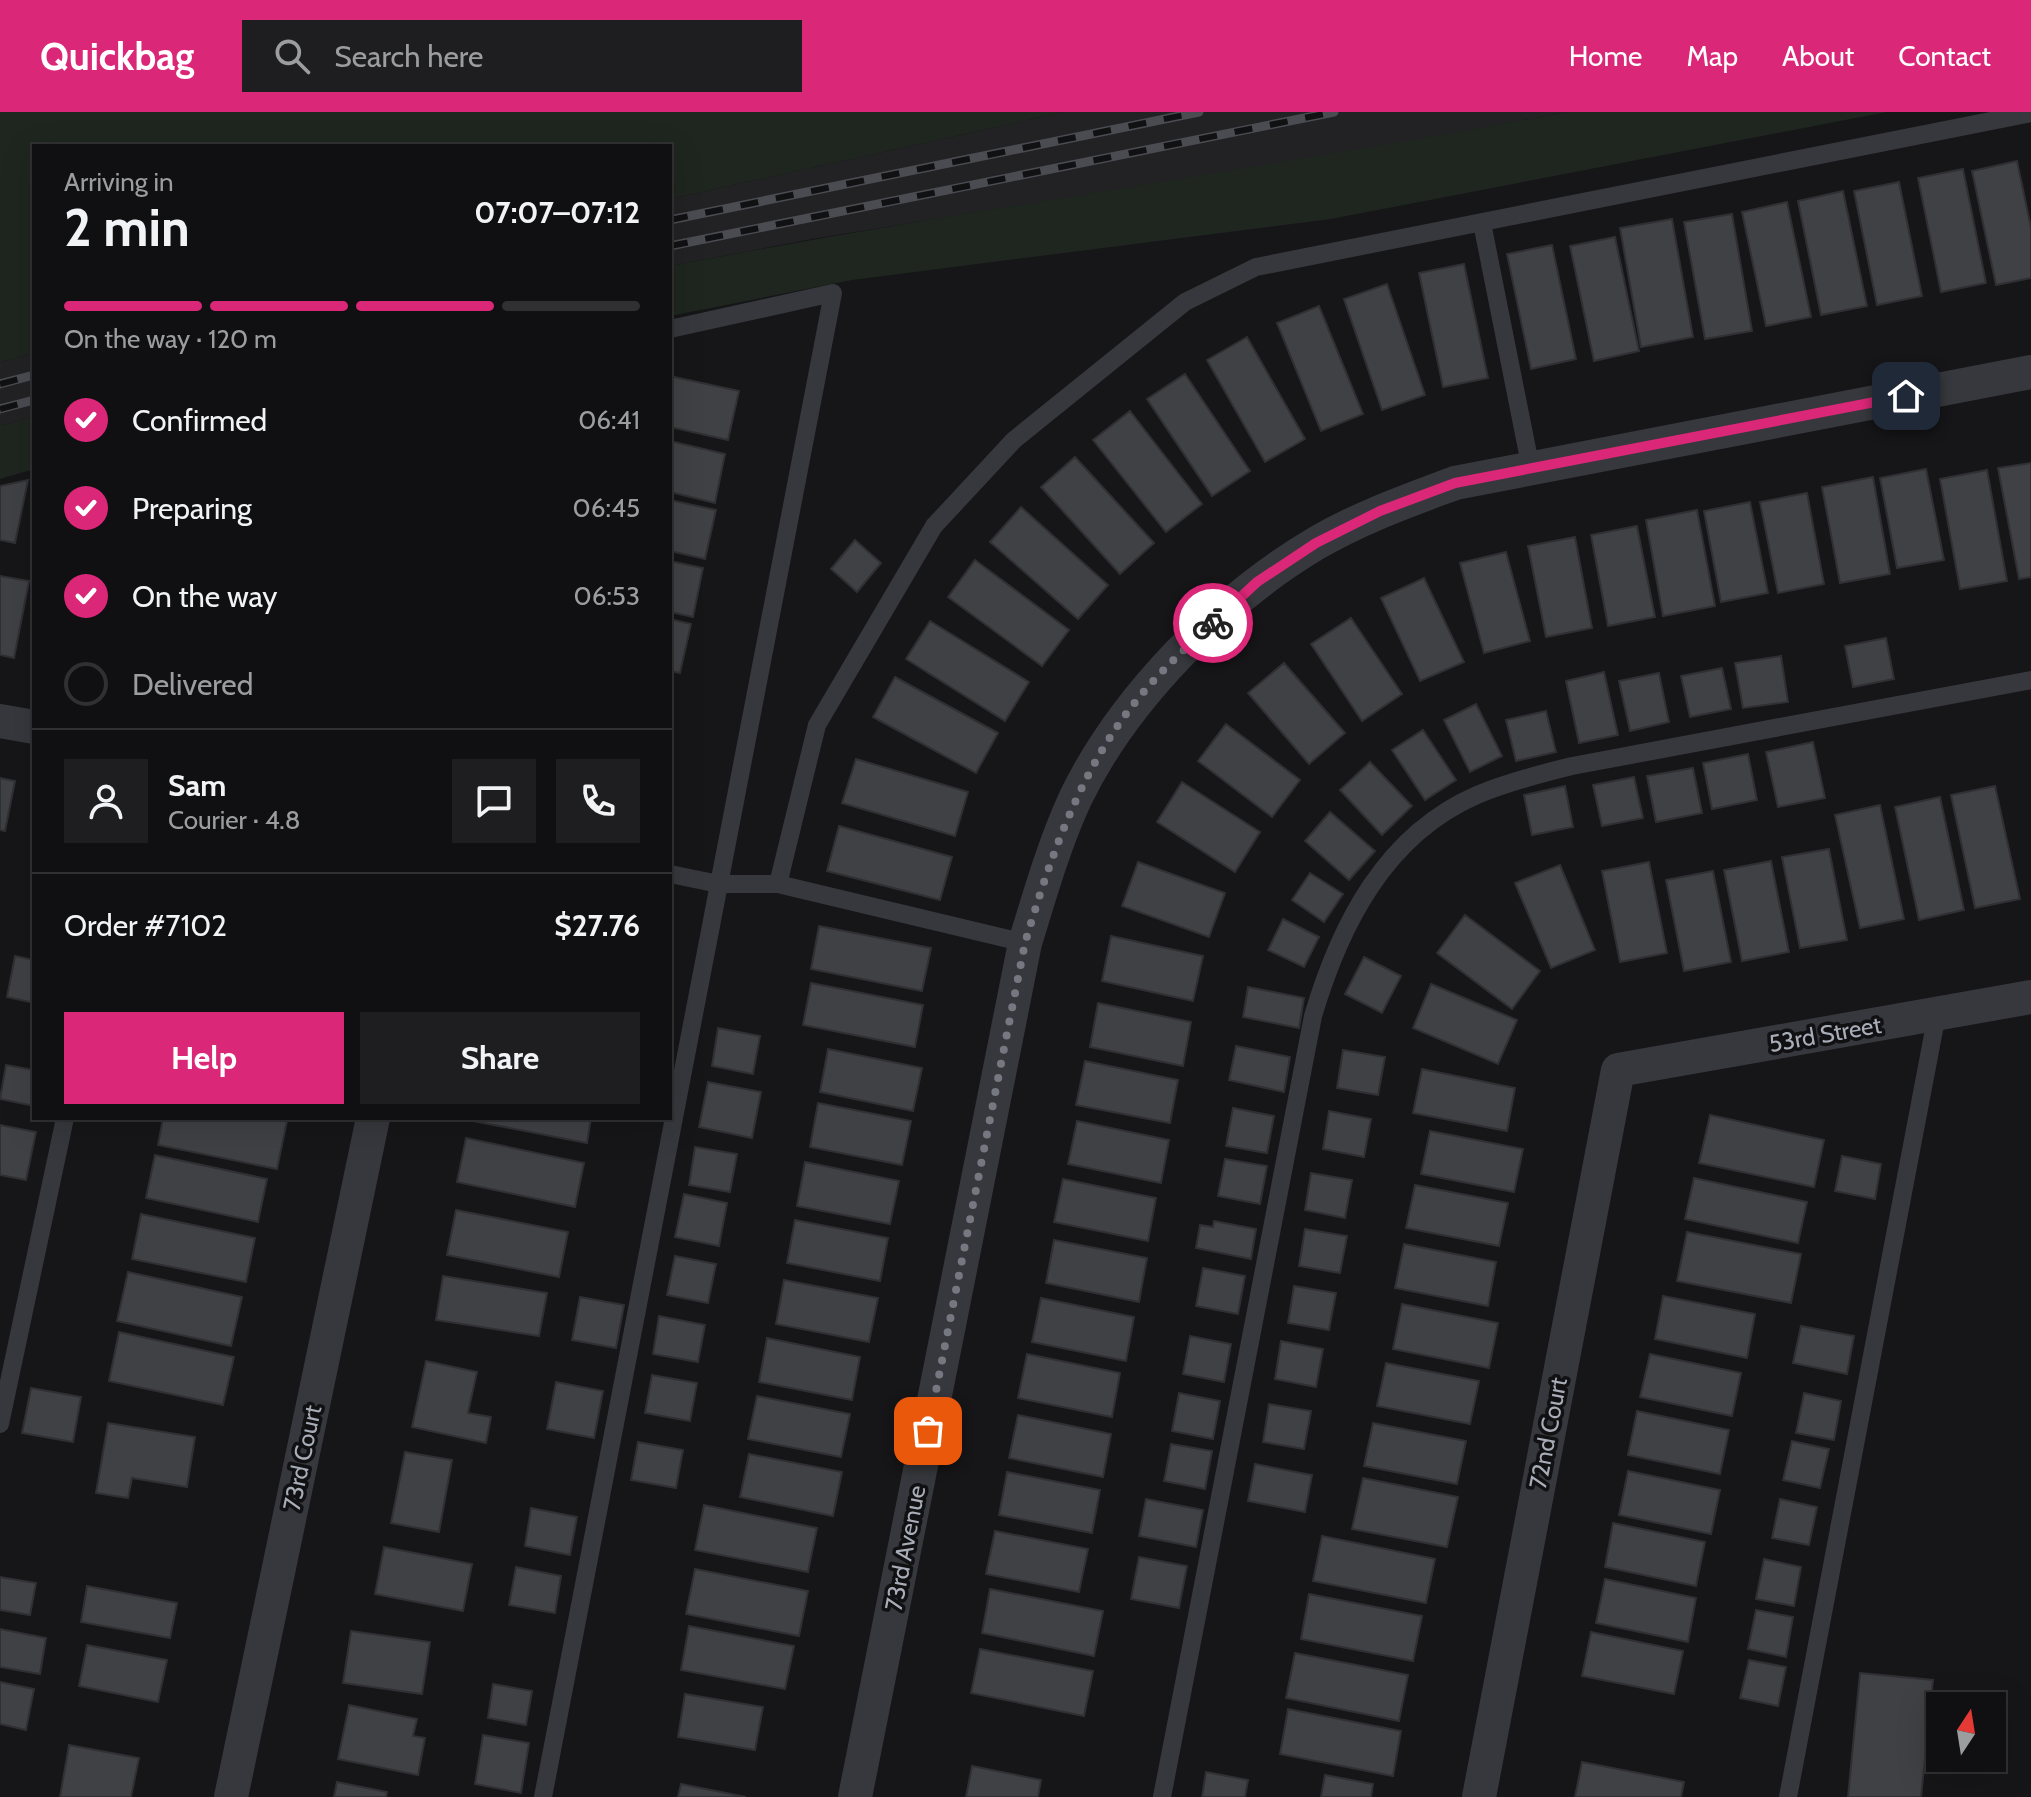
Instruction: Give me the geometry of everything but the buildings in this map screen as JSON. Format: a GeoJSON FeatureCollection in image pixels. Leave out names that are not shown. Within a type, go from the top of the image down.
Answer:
{"type":"FeatureCollection","features":[{"type":"Feature","properties":{"kind":"street","name":"73rd Avenue"},"geometry":{"type":"LineString","coordinates":[[855,1797],[1025,943],[1047,869],[1076,798],[1108,741],[1146,689],[1257,582],[1316,543],[1380,511],[1455,483],[2031,372]]}},
{"type":"Feature","properties":{"kind":"street"},"geometry":{"type":"LineString","coordinates":[[0,721],[32,727]]}},
{"type":"Feature","properties":{"kind":"street","name":"53rd Street"},"geometry":{"type":"LineString","coordinates":[[1618,1070],[2031,997]]}},
{"type":"Feature","properties":{"kind":"street","name":"72nd Court"},"geometry":{"type":"LineString","coordinates":[[1479,1797],[1618,1070]]}},
{"type":"Feature","properties":{"kind":"street","name":"73rd Court"},"geometry":{"type":"LineString","coordinates":[[231,1797],[373,1120]]}},
{"type":"Feature","properties":{"kind":"lane"},"geometry":{"type":"LineString","coordinates":[[778,884],[817,725],[934,526],[1014,440],[1185,302],[1256,267],[2031,113]]}},
{"type":"Feature","properties":{"kind":"lane"},"geometry":{"type":"LineString","coordinates":[[1482,223],[1531,469]]}},
{"type":"Feature","properties":{"kind":"lane"},"geometry":{"type":"LineString","coordinates":[[543,1797],[833,293],[672,329]]}},
{"type":"Feature","properties":{"kind":"lane"},"geometry":{"type":"LineString","coordinates":[[1162,1797],[1313,1016],[1328,965],[1349,920],[1373,880],[1398,851],[1433,822],[1474,797],[1520,779],[1572,766],[2031,680]]}},
{"type":"Feature","properties":{"kind":"lane"},"geometry":{"type":"LineString","coordinates":[[672,874],[719,884],[778,884],[1025,943]]}},
{"type":"Feature","properties":{"kind":"lane"},"geometry":{"type":"LineString","coordinates":[[1788,1797],[1937,1014]]}},
{"type":"Feature","properties":{"kind":"lane"},"geometry":{"type":"LineString","coordinates":[[0,1424],[65,1120]]}},
{"type":"Feature","properties":{"kind":"shaded area"},"geometry":{"type":"Polygon","coordinates":[[[0,112],[1064,112],[672,199],[672,144],[32,144],[32,354],[0,362],[0,112]]]}},
{"type":"Feature","properties":{"kind":"shaded area"},"geometry":{"type":"Polygon","coordinates":[[[1064,112],[1567,112],[1408,142],[812,239],[672,266],[672,199],[1064,112]]]}},
{"type":"Feature","properties":{"kind":"shaded area"},"geometry":{"type":"Polygon","coordinates":[[[1567,112],[1887,112],[1331,219],[852,280],[672,316],[672,266],[1567,112]]]}},
{"type":"Feature","properties":{"kind":"shaded area"},"geometry":{"type":"Polygon","coordinates":[[[32,354],[32,418],[0,426],[0,362],[32,354]]]}},
{"type":"Feature","properties":{"kind":"shaded area"},"geometry":{"type":"Polygon","coordinates":[[[32,418],[32,470],[0,479],[0,426],[32,418]]]}},
{"type":"Feature","properties":{"kind":"railway"},"geometry":{"type":"LineString","coordinates":[[672,220],[1199,112]]}},
{"type":"Feature","properties":{"kind":"railway"},"geometry":{"type":"LineString","coordinates":[[672,246],[1334,112]]}},
{"type":"Feature","properties":{"kind":"railway"},"geometry":{"type":"LineString","coordinates":[[0,384],[32,376]]}},
{"type":"Feature","properties":{"kind":"railway"},"geometry":{"type":"LineString","coordinates":[[0,409],[32,401]]}},
{"type":"Feature","properties":{"kind":"way so far"},"geometry":{"type":"LineString","coordinates":[[928,1431],[1025,943],[1047,869],[1076,798],[1108,741],[1146,689],[1213,623]]}},
{"type":"Feature","properties":{"kind":"route"},"geometry":{"type":"LineString","coordinates":[[1213,623],[1257,582],[1316,543],[1380,511],[1455,483],[1906,396]]}}]}
